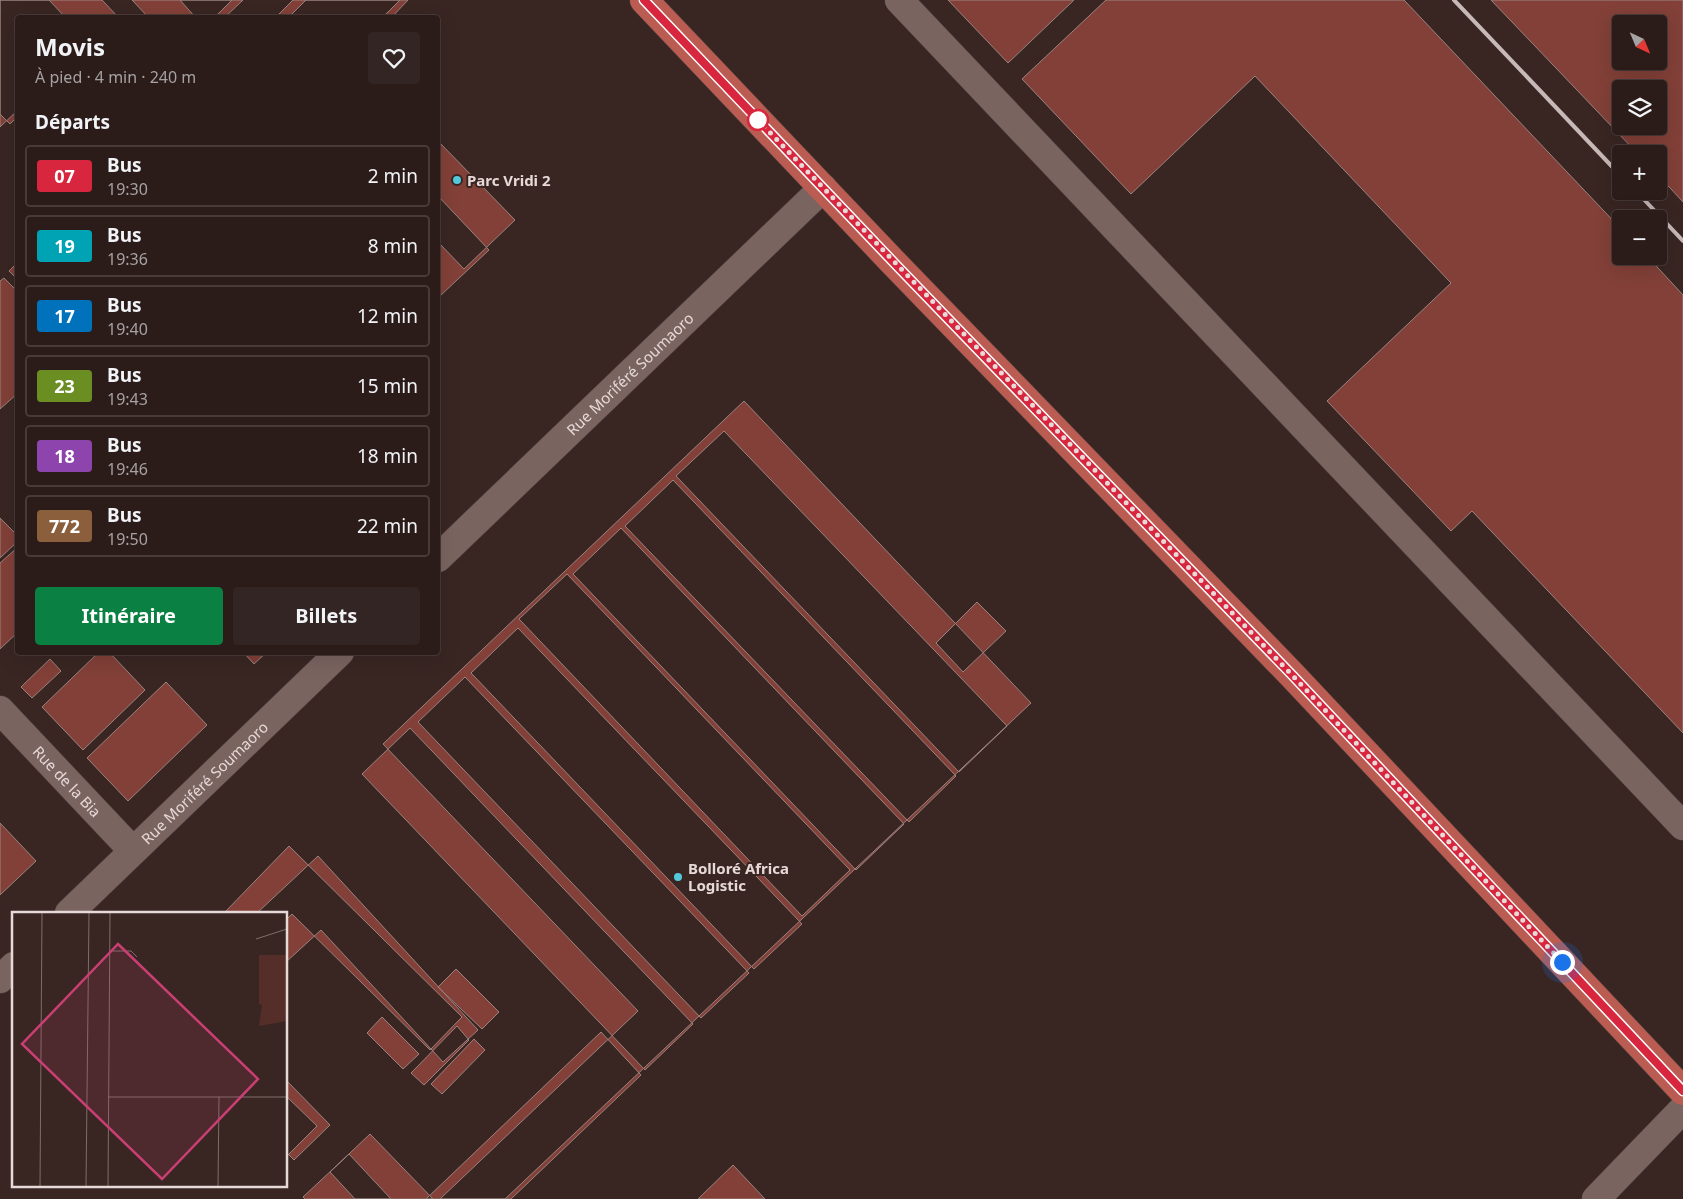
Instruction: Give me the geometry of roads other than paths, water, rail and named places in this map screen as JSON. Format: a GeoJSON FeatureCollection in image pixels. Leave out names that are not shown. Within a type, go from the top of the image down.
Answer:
{"type":"FeatureCollection","features":[{"type":"Feature","properties":{"kind":"main road"},"geometry":{"type":"LineString","coordinates":[[644,0],[896,266],[1293,676],[1683,1091]]}},
{"type":"Feature","properties":{"kind":"street"},"geometry":{"type":"LineString","coordinates":[[899,0],[1683,826]]}},
{"type":"Feature","properties":{"kind":"street","name":"Rue Moriféré Soumaoro"},"geometry":{"type":"LineString","coordinates":[[440,556],[823,188]]}},
{"type":"Feature","properties":{"kind":"street","name":"Rue Moriféré Soumaoro"},"geometry":{"type":"LineString","coordinates":[[70,912],[337,655]]}},
{"type":"Feature","properties":{"kind":"street","name":"Rue de la Bia"},"geometry":{"type":"LineString","coordinates":[[0,710],[133,851]]}},
{"type":"Feature","properties":{"kind":"street"},"geometry":{"type":"LineString","coordinates":[[0,979],[12,968]]}},
{"type":"Feature","properties":{"kind":"street"},"geometry":{"type":"LineString","coordinates":[[1596,1199],[1683,1109]]}},
{"type":"Feature","properties":{"kind":"railway"},"geometry":{"type":"LineString","coordinates":[[1454,0],[1612,167]]}},
{"type":"Feature","properties":{"kind":"railway"},"geometry":{"type":"LineString","coordinates":[[1644,200],[1683,241]]}},
{"type":"Feature","properties":{"kind":"place","name":"Parc Vridi 2"},"geometry":{"type":"Point","coordinates":[457,180]}},
{"type":"Feature","properties":{"kind":"place","name":"Bolloré Africa Logistic"},"geometry":{"type":"Point","coordinates":[678,877]}}]}
